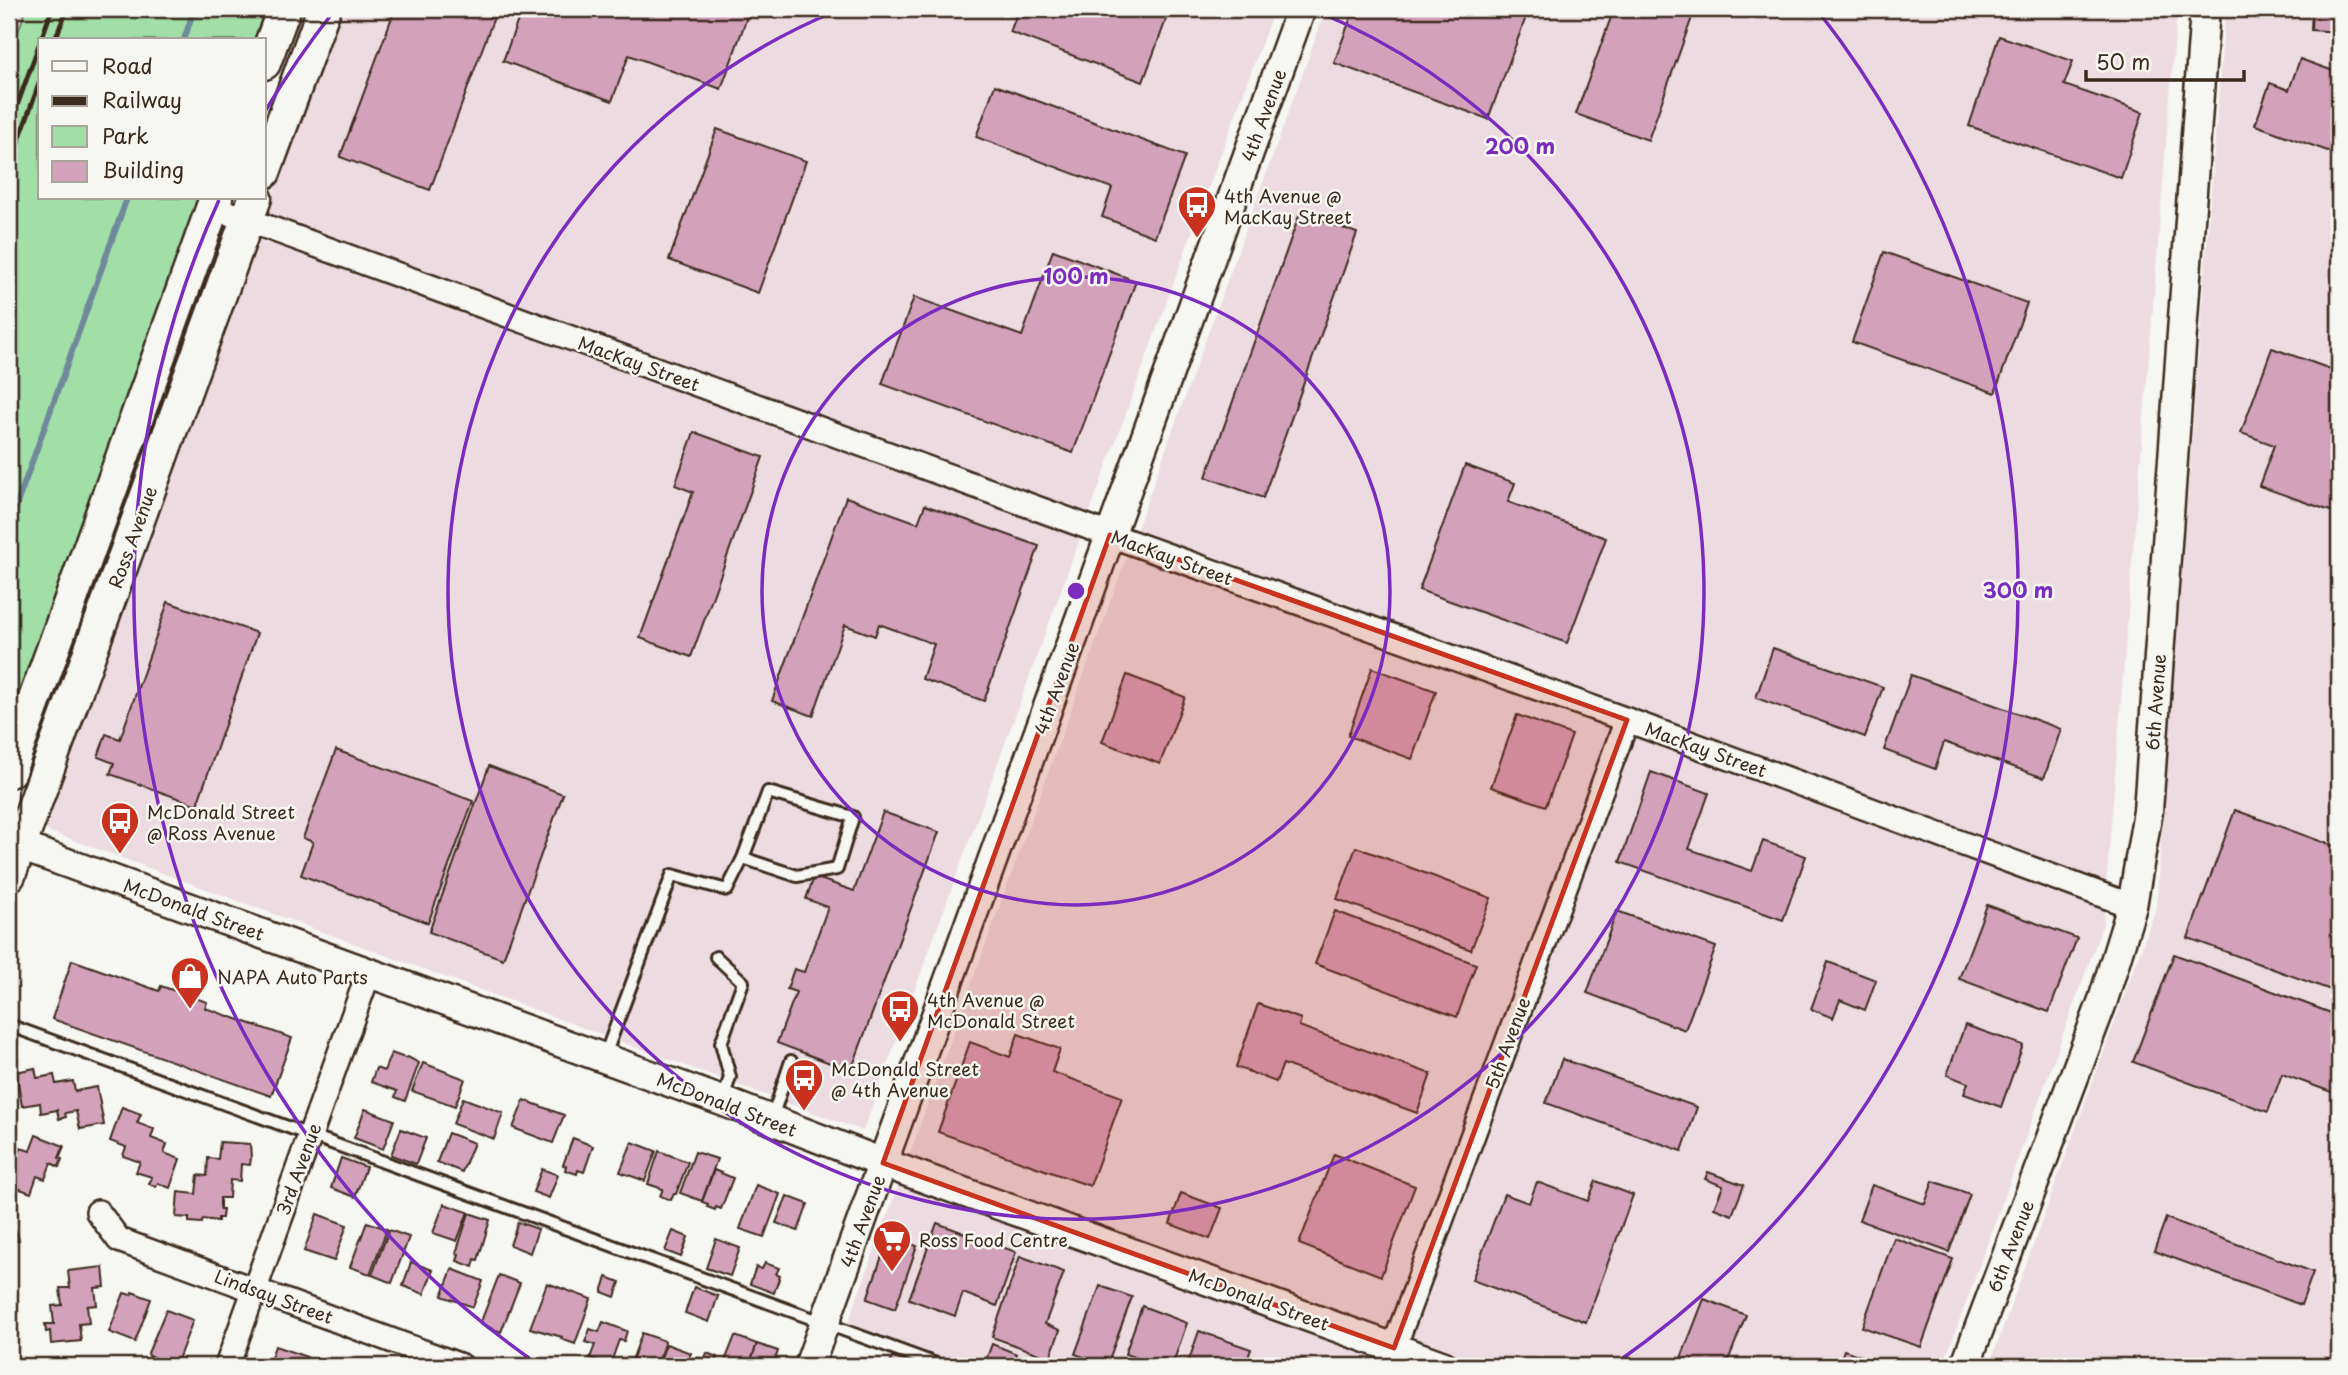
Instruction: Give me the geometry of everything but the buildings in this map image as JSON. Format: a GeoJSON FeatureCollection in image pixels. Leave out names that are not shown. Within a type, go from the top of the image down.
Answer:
{"type":"FeatureCollection","features":[{"type":"Feature","properties":{"kind":"main road"},"geometry":{"type":"LineString","coordinates":[[266,58],[284,9]]}},
{"type":"Feature","properties":{"kind":"main road"},"geometry":{"type":"LineString","coordinates":[[266,167],[324,9]]}},
{"type":"Feature","properties":{"kind":"main road","name":"Ross Avenue"},"geometry":{"type":"LineString","coordinates":[[9,771],[214,203]]}},
{"type":"Feature","properties":{"kind":"main road","name":"Ross Avenue"},"geometry":{"type":"LineString","coordinates":[[9,875],[14,844],[251,209]]}},
{"type":"Feature","properties":{"kind":"street","name":"4th Avenue"},"geometry":{"type":"LineString","coordinates":[[809,1366],[1301,9]]}},
{"type":"Feature","properties":{"kind":"street","name":"6th Avenue"},"geometry":{"type":"LineString","coordinates":[[1965,1366],[2103,1000],[2132,906],[2148,811],[2201,10]]}},
{"type":"Feature","properties":{"kind":"street","name":"MacKay Street"},"geometry":{"type":"LineString","coordinates":[[214,203],[251,209],[1110,535],[1627,720],[2132,906]]}},
{"type":"Feature","properties":{"kind":"street","name":"5th Avenue"},"geometry":{"type":"LineString","coordinates":[[1391,1357],[1627,720]]}},
{"type":"Feature","properties":{"kind":"street","name":"McDonald Street"},"geometry":{"type":"LineString","coordinates":[[14,844],[722,1101],[1391,1357],[1444,1366]]}},
{"type":"Feature","properties":{"kind":"street","name":"3rd Avenue"},"geometry":{"type":"LineString","coordinates":[[227,1366],[369,972]]}},
{"type":"Feature","properties":{"kind":"street","name":"Lindsay Street"},"geometry":{"type":"LineString","coordinates":[[98,1212],[119,1240],[461,1366]]}},
{"type":"Feature","properties":{"kind":"lane"},"geometry":{"type":"LineString","coordinates":[[604,1058],[672,875],[727,890],[743,858],[768,792],[853,817],[837,869],[797,876],[743,858]]}},
{"type":"Feature","properties":{"kind":"lane"},"geometry":{"type":"LineString","coordinates":[[716,957],[743,982],[721,1044],[730,1077],[722,1101]]}},
{"type":"Feature","properties":{"kind":"lane"},"geometry":{"type":"LineString","coordinates":[[9,1040],[14,1027],[942,1366]]}},
{"type":"Feature","properties":{"kind":"lane"},"geometry":{"type":"LineString","coordinates":[[771,1120],[791,1061]]}},
{"type":"Feature","properties":{"kind":"highlighted area"},"geometry":{"type":"Polygon","coordinates":[[[1110,535],[1627,720],[1394,1348],[883,1163],[1110,535]]]}},
{"type":"Feature","properties":{"kind":"shaded area"},"geometry":{"type":"Polygon","coordinates":[[[9,9],[26,9],[9,58],[9,9]]]}},
{"type":"Feature","properties":{"kind":"shaded area"},"geometry":{"type":"Polygon","coordinates":[[[340,9],[1274,9],[863,1131],[43,829],[340,9]]]}},
{"type":"Feature","properties":{"kind":"shaded area"},"geometry":{"type":"Polygon","coordinates":[[[1326,9],[2177,9],[2103,924],[1943,1366],[967,1366],[848,1323],[1326,9]]]}},
{"type":"Feature","properties":{"kind":"shaded area"},"geometry":{"type":"Polygon","coordinates":[[[2225,9],[2339,9],[2339,1366],[1989,1366],[2156,908],[2225,9]]]}},
{"type":"Feature","properties":{"kind":"green space"},"geometry":{"type":"Polygon","coordinates":[[[26,9],[267,9],[256,38],[38,38],[38,200],[197,200],[9,721],[9,58],[26,9]]]}},
{"type":"Feature","properties":{"kind":"waterway"},"geometry":{"type":"LineString","coordinates":[[185,38],[194,9]]}},
{"type":"Feature","properties":{"kind":"waterway"},"geometry":{"type":"LineString","coordinates":[[9,526],[126,200]]}},
{"type":"Feature","properties":{"kind":"railway"},"geometry":{"type":"LineString","coordinates":[[42,38],[52,9]]}},
{"type":"Feature","properties":{"kind":"railway"},"geometry":{"type":"LineString","coordinates":[[56,38],[67,9]]}},
{"type":"Feature","properties":{"kind":"railway"},"geometry":{"type":"LineString","coordinates":[[9,128],[38,48]]}},
{"type":"Feature","properties":{"kind":"railway"},"geometry":{"type":"LineString","coordinates":[[9,168],[38,87]]}},
{"type":"Feature","properties":{"kind":"place","name":"4th Avenue @ MacKay Street"},"geometry":{"type":"Point","coordinates":[1197,239]}},
{"type":"Feature","properties":{"kind":"place","name":"McDonald Street @ Ross Avenue"},"geometry":{"type":"Point","coordinates":[120,855]}},
{"type":"Feature","properties":{"kind":"place","name":"NAPA Auto Parts"},"geometry":{"type":"Point","coordinates":[190,1010]}},
{"type":"Feature","properties":{"kind":"place","name":"4th Avenue @ McDonald Street"},"geometry":{"type":"Point","coordinates":[900,1043]}},
{"type":"Feature","properties":{"kind":"place","name":"McDonald Street @ 4th Avenue"},"geometry":{"type":"Point","coordinates":[804,1112]}},
{"type":"Feature","properties":{"kind":"place","name":"Ross Food Centre"},"geometry":{"type":"Point","coordinates":[892,1273]}}]}
